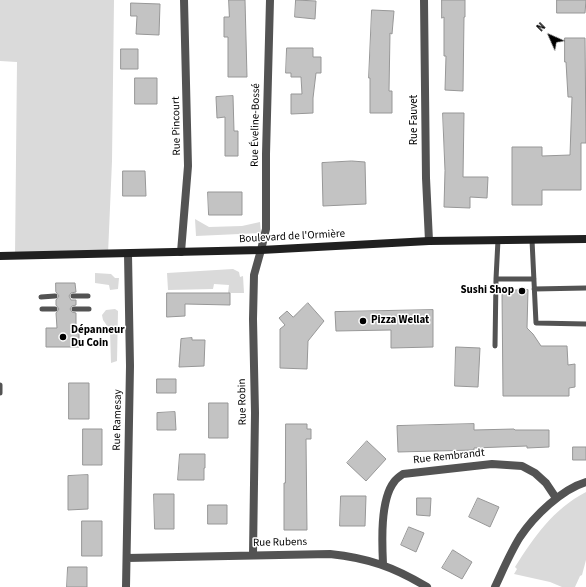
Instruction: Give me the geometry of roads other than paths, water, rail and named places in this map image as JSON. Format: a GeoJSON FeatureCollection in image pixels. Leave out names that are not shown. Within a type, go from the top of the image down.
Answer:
{"type":"FeatureCollection","features":[{"type":"Feature","properties":{"kind":"main road","name":"Boulevard de l'Ormière"},"geometry":{"type":"LineString","coordinates":[[0,256],[262,250],[429,241],[586,239]]}},
{"type":"Feature","properties":{"kind":"street","name":"Rue Pincourt"},"geometry":{"type":"LineString","coordinates":[[181,252],[188,166],[184,0]]}},
{"type":"Feature","properties":{"kind":"street","name":"Rue Éveline-Bossé"},"geometry":{"type":"LineString","coordinates":[[262,250],[266,229],[266,154],[270,0]]}},
{"type":"Feature","properties":{"kind":"street","name":"Rue Fauvet"},"geometry":{"type":"LineString","coordinates":[[424,0],[426,178],[429,241]]}},
{"type":"Feature","properties":{"kind":"street","name":"Rue Robin"},"geometry":{"type":"LineString","coordinates":[[253,554],[255,413],[253,319],[254,275],[262,250]]}},
{"type":"Feature","properties":{"kind":"street","name":"Rue Ramesay"},"geometry":{"type":"LineString","coordinates":[[126,587],[130,366],[128,254]]}},
{"type":"Feature","properties":{"kind":"street","name":"Rue Rembrandt"},"geometry":{"type":"LineString","coordinates":[[383,564],[382,531],[388,493],[394,482],[403,474],[492,464],[522,466],[535,473],[546,483],[556,498]]}},
{"type":"Feature","properties":{"kind":"street"},"geometry":{"type":"LineString","coordinates":[[495,587],[521,536],[537,516],[556,498],[577,484],[586,482]]}},
{"type":"Feature","properties":{"kind":"street","name":"Rue Rubens"},"geometry":{"type":"LineString","coordinates":[[127,558],[253,554],[330,554],[356,557],[383,564],[409,576],[427,587]]}},
{"type":"Feature","properties":{"kind":"lane"},"geometry":{"type":"LineString","coordinates":[[495,346],[498,240]]}},
{"type":"Feature","properties":{"kind":"lane"},"geometry":{"type":"LineString","coordinates":[[532,240],[536,324],[586,324]]}},
{"type":"Feature","properties":{"kind":"lane"},"geometry":{"type":"LineString","coordinates":[[496,279],[534,279]]}},
{"type":"Feature","properties":{"kind":"lane"},"geometry":{"type":"LineString","coordinates":[[534,289],[586,288]]}},
{"type":"Feature","properties":{"kind":"lane"},"geometry":{"type":"LineString","coordinates":[[42,297],[55,296]]}},
{"type":"Feature","properties":{"kind":"lane"},"geometry":{"type":"LineString","coordinates":[[73,296],[88,296]]}},
{"type":"Feature","properties":{"kind":"lane"},"geometry":{"type":"LineString","coordinates":[[42,310],[55,308]]}},
{"type":"Feature","properties":{"kind":"lane"},"geometry":{"type":"LineString","coordinates":[[74,309],[89,309]]}},
{"type":"Feature","properties":{"kind":"lane"},"geometry":{"type":"LineString","coordinates":[[0,385],[0,393]]}},
{"type":"Feature","properties":{"kind":"place","name":"Sushi Shop"},"geometry":{"type":"Point","coordinates":[522,291]}},
{"type":"Feature","properties":{"kind":"place","name":"Pizza Wellat"},"geometry":{"type":"Point","coordinates":[363,321]}},
{"type":"Feature","properties":{"kind":"place","name":"Dépanneur Du Coin"},"geometry":{"type":"Point","coordinates":[63,337]}}]}
